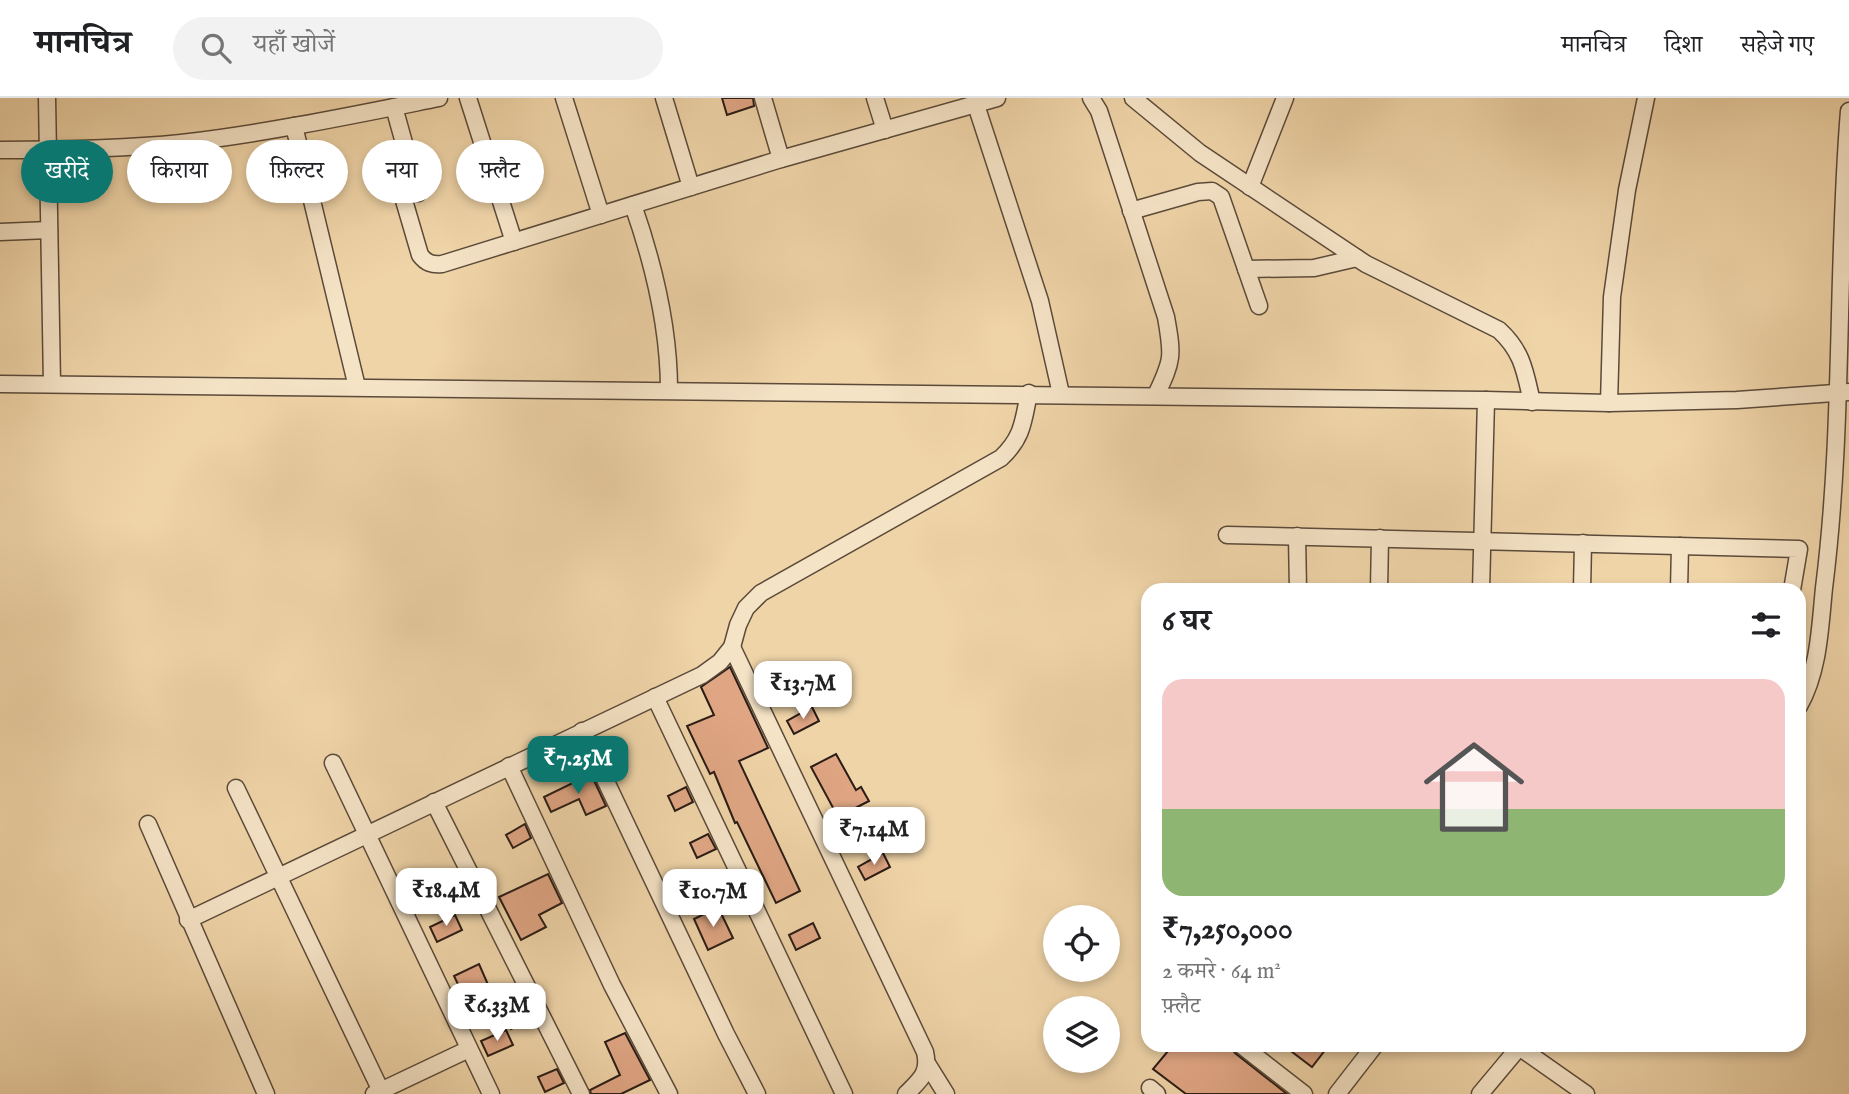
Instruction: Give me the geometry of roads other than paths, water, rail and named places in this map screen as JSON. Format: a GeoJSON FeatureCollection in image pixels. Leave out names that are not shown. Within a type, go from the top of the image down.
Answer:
{"type":"FeatureCollection","features":[{"type":"Feature","properties":{"kind":"street"},"geometry":{"type":"LineString","coordinates":[[47,98],[47,140]]}},
{"type":"Feature","properties":{"kind":"street"},"geometry":{"type":"LineString","coordinates":[[113,147],[180,143],[294,126],[439,98]]}},
{"type":"Feature","properties":{"kind":"street"},"geometry":{"type":"LineString","coordinates":[[468,98],[514,242]]}},
{"type":"Feature","properties":{"kind":"street"},"geometry":{"type":"LineString","coordinates":[[564,98],[600,215]]}},
{"type":"Feature","properties":{"kind":"street"},"geometry":{"type":"LineString","coordinates":[[664,98],[691,187]]}},
{"type":"Feature","properties":{"kind":"street"},"geometry":{"type":"LineString","coordinates":[[763,98],[781,159]]}},
{"type":"Feature","properties":{"kind":"street"},"geometry":{"type":"LineString","coordinates":[[875,98],[885,130]]}},
{"type":"Feature","properties":{"kind":"street"},"geometry":{"type":"LineString","coordinates":[[394,107],[420,255],[424,261],[433,265],[781,159],[997,98]]}},
{"type":"Feature","properties":{"kind":"street"},"geometry":{"type":"LineString","coordinates":[[1091,98],[1099,111],[1166,317],[1171,346],[1170,366],[1156,395]]}},
{"type":"Feature","properties":{"kind":"street"},"geometry":{"type":"LineString","coordinates":[[1133,98],[1200,153],[1357,258],[1424,295],[1499,330],[1513,343],[1521,359],[1532,402]]}},
{"type":"Feature","properties":{"kind":"street"},"geometry":{"type":"LineString","coordinates":[[1250,187],[1284,98]]}},
{"type":"Feature","properties":{"kind":"street"},"geometry":{"type":"LineString","coordinates":[[1609,403],[1612,297],[1626,190],[1646,98]]}},
{"type":"Feature","properties":{"kind":"street"},"geometry":{"type":"LineString","coordinates":[[976,105],[1040,301],[1061,394]]}},
{"type":"Feature","properties":{"kind":"street"},"geometry":{"type":"LineString","coordinates":[[1806,691],[1816,655],[1825,588],[1843,393],[1842,195],[1849,111]]}},
{"type":"Feature","properties":{"kind":"street"},"geometry":{"type":"LineString","coordinates":[[294,126],[357,387]]}},
{"type":"Feature","properties":{"kind":"street"},"geometry":{"type":"LineString","coordinates":[[0,150],[21,150]]}},
{"type":"Feature","properties":{"kind":"street"},"geometry":{"type":"LineString","coordinates":[[1131,211],[1198,192],[1212,191],[1221,197],[1259,306]]}},
{"type":"Feature","properties":{"kind":"street"},"geometry":{"type":"LineString","coordinates":[[48,203],[52,384]]}},
{"type":"Feature","properties":{"kind":"street"},"geometry":{"type":"LineString","coordinates":[[633,205],[652,258],[669,363],[669,390]]}},
{"type":"Feature","properties":{"kind":"street"},"geometry":{"type":"LineString","coordinates":[[0,232],[49,230]]}},
{"type":"Feature","properties":{"kind":"street"},"geometry":{"type":"LineString","coordinates":[[1246,269],[1314,268],[1357,258]]}},
{"type":"Feature","properties":{"kind":"street"},"geometry":{"type":"LineString","coordinates":[[0,384],[1029,393],[1609,403],[1737,400],[1843,393]]}},
{"type":"Feature","properties":{"kind":"street"},"geometry":{"type":"LineString","coordinates":[[188,920],[702,675],[720,662],[732,648],[746,608],[761,593],[1001,458],[1014,445],[1022,429],[1029,393]]}},
{"type":"Feature","properties":{"kind":"street"},"geometry":{"type":"LineString","coordinates":[[1481,583],[1486,400]]}},
{"type":"Feature","properties":{"kind":"street"},"geometry":{"type":"LineString","coordinates":[[1227,535],[1799,549],[1793,583]]}},
{"type":"Feature","properties":{"kind":"street"},"geometry":{"type":"LineString","coordinates":[[1297,536],[1298,583]]}},
{"type":"Feature","properties":{"kind":"street"},"geometry":{"type":"LineString","coordinates":[[1379,583],[1380,538]]}},
{"type":"Feature","properties":{"kind":"street"},"geometry":{"type":"LineString","coordinates":[[1582,583],[1583,543]]}},
{"type":"Feature","properties":{"kind":"street"},"geometry":{"type":"LineString","coordinates":[[1679,583],[1680,545]]}},
{"type":"Feature","properties":{"kind":"street"},"geometry":{"type":"LineString","coordinates":[[732,648],[925,1052],[928,1065],[946,1094]]}},
{"type":"Feature","properties":{"kind":"street"},"geometry":{"type":"LineString","coordinates":[[656,697],[844,1094]]}},
{"type":"Feature","properties":{"kind":"street"},"geometry":{"type":"LineString","coordinates":[[582,731],[757,1094]]}},
{"type":"Feature","properties":{"kind":"street"},"geometry":{"type":"LineString","coordinates":[[333,762],[491,1094]]}},
{"type":"Feature","properties":{"kind":"street"},"geometry":{"type":"LineString","coordinates":[[509,766],[612,985],[668,1094]]}},
{"type":"Feature","properties":{"kind":"street"},"geometry":{"type":"LineString","coordinates":[[236,788],[377,1092],[469,1049]]}},
{"type":"Feature","properties":{"kind":"street"},"geometry":{"type":"LineString","coordinates":[[434,802],[580,1094]]}},
{"type":"Feature","properties":{"kind":"street"},"geometry":{"type":"LineString","coordinates":[[148,824],[266,1094]]}},
{"type":"Feature","properties":{"kind":"street"},"geometry":{"type":"LineString","coordinates":[[1250,1052],[1304,1094]]}},
{"type":"Feature","properties":{"kind":"street"},"geometry":{"type":"LineString","coordinates":[[1336,1094],[1370,1052]]}},
{"type":"Feature","properties":{"kind":"street"},"geometry":{"type":"LineString","coordinates":[[1480,1094],[1515,1052]]}},
{"type":"Feature","properties":{"kind":"street"},"geometry":{"type":"LineString","coordinates":[[1528,1052],[1586,1094]]}},
{"type":"Feature","properties":{"kind":"street"},"geometry":{"type":"LineString","coordinates":[[905,1094],[923,1076],[928,1065]]}}]}
